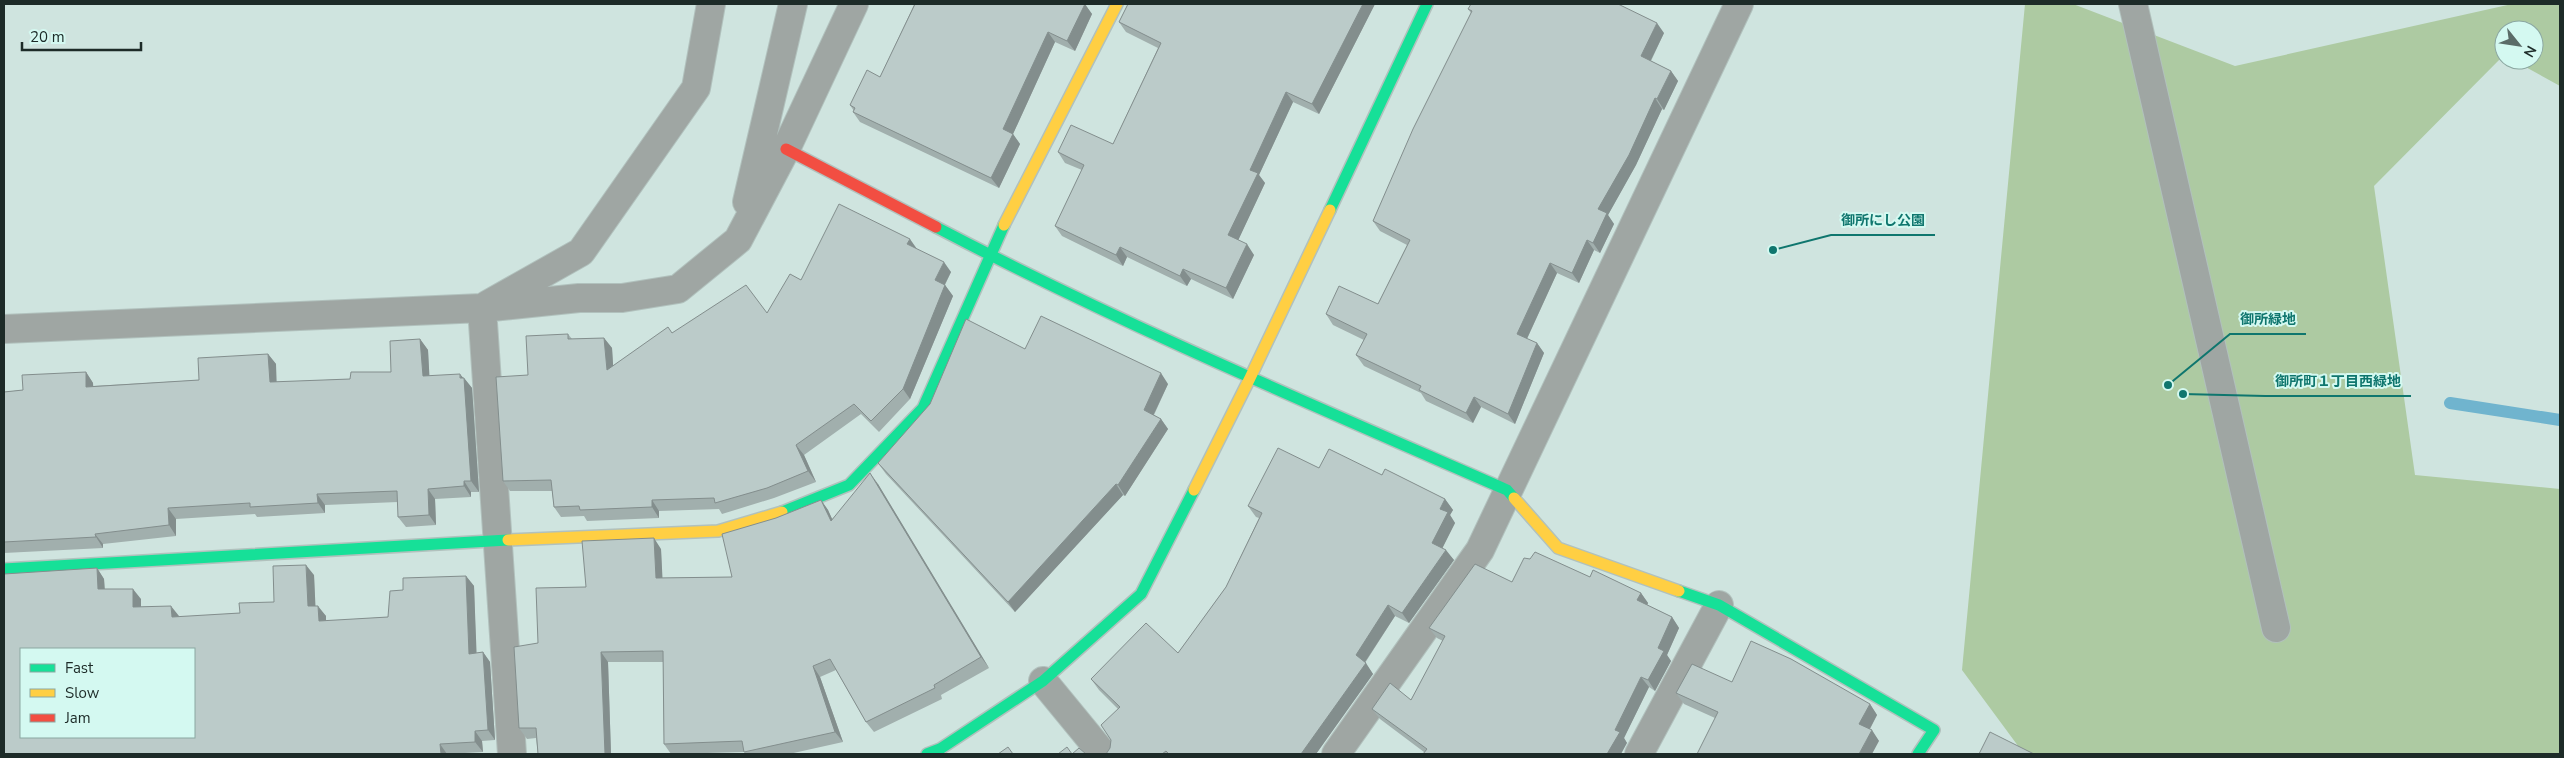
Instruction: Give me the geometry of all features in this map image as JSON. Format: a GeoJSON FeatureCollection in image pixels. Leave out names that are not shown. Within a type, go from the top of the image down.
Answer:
{"type":"FeatureCollection","features":[{"type":"Feature","properties":{"kind":"street"},"geometry":{"type":"LineString","coordinates":[[482,308],[526,281],[581,252],[696,88],[711,4]]}},
{"type":"Feature","properties":{"kind":"street"},"geometry":{"type":"LineString","coordinates":[[738,240],[793,4]]}},
{"type":"Feature","properties":{"kind":"street"},"geometry":{"type":"LineString","coordinates":[[4,329],[482,308],[579,298],[622,298],[678,289],[738,240],[786,149],[854,4]]}},
{"type":"Feature","properties":{"kind":"street"},"geometry":{"type":"LineString","coordinates":[[4,569],[496,540],[718,531],[779,513],[849,485],[923,408],[989,255],[1117,4]]}},
{"type":"Feature","properties":{"kind":"street"},"geometry":{"type":"LineString","coordinates":[[927,754],[940,750],[1043,681],[1141,594],[1250,378],[1427,4]]}},
{"type":"Feature","properties":{"kind":"street"},"geometry":{"type":"LineString","coordinates":[[1336,754],[1480,550],[1739,4]]}},
{"type":"Feature","properties":{"kind":"street"},"geometry":{"type":"LineString","coordinates":[[2133,4],[2276,628]]}},
{"type":"Feature","properties":{"kind":"street"},"geometry":{"type":"LineString","coordinates":[[786,149],[989,255],[1250,378],[1507,490],[1558,548],[1719,604],[1934,730],[1918,754]]}},
{"type":"Feature","properties":{"kind":"street"},"geometry":{"type":"LineString","coordinates":[[482,308],[496,540],[512,754]]}},
{"type":"Feature","properties":{"kind":"street"},"geometry":{"type":"LineString","coordinates":[[1639,754],[1719,604]]}},
{"type":"Feature","properties":{"kind":"street"},"geometry":{"type":"LineString","coordinates":[[1043,681],[1104,754]]}},
{"type":"Feature","properties":{"kind":"green space"},"geometry":{"type":"Polygon","coordinates":[[[2025,4],[2073,4],[2235,66],[2512,4],[2560,4],[2560,86],[2531,70],[2544,70],[2544,20],[2494,20],[2494,65],[2374,186],[2415,475],[2560,489],[2560,754],[2024,754],[1962,670],[2025,4]]]}},
{"type":"Feature","properties":{"kind":"building"},"geometry":{"type":"Polygon","coordinates":[[[915,4],[1085,4],[1067,41],[1048,32],[1003,129],[1013,134],[991,178],[853,112],[855,108],[850,105],[867,70],[880,77],[915,4]]]}},
{"type":"Feature","properties":{"kind":"building"},"geometry":{"type":"Polygon","coordinates":[[[1128,4],[1363,4],[1312,104],[1286,92],[1250,170],[1258,173],[1228,235],[1247,244],[1226,288],[1183,269],[1180,276],[1120,247],[1116,255],[1055,226],[1084,165],[1058,152],[1071,125],[1113,144],[1161,43],[1119,22],[1128,4]]]}},
{"type":"Feature","properties":{"kind":"building"},"geometry":{"type":"Polygon","coordinates":[[[1471,4],[1618,4],[1657,23],[1641,56],[1671,71],[1657,99],[1655,98],[1629,155],[1598,209],[1607,213],[1593,243],[1587,240],[1572,273],[1550,263],[1517,334],[1537,343],[1508,414],[1474,397],[1466,413],[1419,390],[1421,386],[1356,355],[1367,334],[1326,314],[1339,286],[1378,304],[1410,240],[1373,221],[1413,129],[1472,11],[1468,9],[1471,4]]]}},
{"type":"Feature","properties":{"kind":"building"},"geometry":{"type":"Polygon","coordinates":[[[839,204],[910,239],[907,244],[944,262],[935,280],[945,285],[903,389],[871,421],[854,404],[796,445],[808,471],[767,488],[715,503],[714,498],[652,500],[652,507],[580,510],[579,506],[554,507],[551,480],[503,481],[496,377],[528,375],[526,336],[568,334],[568,339],[604,338],[607,370],[668,327],[672,333],[746,285],[767,313],[790,274],[801,280],[839,204]]]}},
{"type":"Feature","properties":{"kind":"building"},"geometry":{"type":"Polygon","coordinates":[[[1041,316],[1161,373],[1144,410],[1161,419],[1118,485],[1116,484],[1008,602],[878,463],[930,404],[966,319],[1025,349],[1041,316]]]}},
{"type":"Feature","properties":{"kind":"building"},"geometry":{"type":"Polygon","coordinates":[[[420,339],[423,376],[460,374],[460,378],[464,378],[471,481],[464,481],[464,486],[428,489],[429,515],[398,517],[397,491],[317,494],[318,503],[250,507],[250,503],[168,508],[169,525],[95,534],[96,537],[4,542],[4,392],[23,390],[22,375],[86,372],[86,387],[199,380],[198,358],[268,354],[270,382],[350,379],[351,372],[391,372],[390,341],[420,339]]]}},
{"type":"Feature","properties":{"kind":"building"},"geometry":{"type":"Polygon","coordinates":[[[1278,448],[1319,468],[1329,449],[1382,475],[1385,469],[1445,499],[1440,509],[1448,512],[1432,543],[1446,550],[1402,613],[1388,605],[1356,655],[1366,663],[1301,754],[1169,754],[1166,751],[1162,754],[1106,754],[1110,748],[1111,740],[1101,725],[1120,707],[1091,679],[1146,623],[1178,653],[1226,587],[1262,513],[1248,506],[1278,448]]]}},
{"type":"Feature","properties":{"kind":"building"},"geometry":{"type":"Polygon","coordinates":[[[870,473],[981,657],[934,685],[935,688],[866,722],[830,659],[813,666],[835,732],[744,752],[742,741],[664,744],[663,651],[601,652],[605,754],[538,754],[536,728],[519,728],[514,647],[538,643],[536,588],[586,587],[582,541],[654,538],[656,578],[732,577],[722,534],[776,518],[821,500],[831,521],[870,473]]]}},
{"type":"Feature","properties":{"kind":"building"},"geometry":{"type":"Polygon","coordinates":[[[1535,552],[1590,577],[1593,570],[1641,593],[1637,600],[1672,617],[1658,648],[1664,651],[1648,680],[1641,677],[1615,730],[1620,732],[1607,754],[1423,754],[1427,749],[1372,709],[1390,683],[1411,700],[1445,636],[1429,628],[1475,564],[1512,582],[1524,558],[1530,559],[1535,552]]]}},
{"type":"Feature","properties":{"kind":"building"},"geometry":{"type":"Polygon","coordinates":[[[306,565],[308,606],[318,606],[319,621],[388,617],[390,591],[403,590],[403,578],[466,576],[469,654],[483,652],[488,730],[475,731],[475,742],[440,744],[441,754],[4,754],[4,574],[97,568],[98,589],[133,589],[133,607],[171,606],[172,617],[240,613],[239,603],[274,602],[273,566],[306,565]]]}},
{"type":"Feature","properties":{"kind":"building"},"geometry":{"type":"Polygon","coordinates":[[[1751,641],[1791,659],[1870,704],[1859,724],[1872,730],[1859,754],[1697,754],[1718,712],[1676,693],[1692,664],[1732,682],[1751,641]]]}},
{"type":"Feature","properties":{"kind":"building"},"geometry":{"type":"Polygon","coordinates":[[[1990,732],[2034,754],[1979,754],[1990,732]]]}},
{"type":"Feature","properties":{"kind":"building"},"geometry":{"type":"Polygon","coordinates":[[[1008,747],[1013,754],[998,754],[1008,747]]]}},
{"type":"Feature","properties":{"kind":"building"},"geometry":{"type":"Polygon","coordinates":[[[1067,747],[1072,754],[1058,754],[1067,747]]]}},
{"type":"Feature","properties":{"kind":"building"},"geometry":{"type":"Polygon","coordinates":[[[1079,748],[1086,754],[1072,754],[1079,748]]]}},
{"type":"Feature","properties":{"kind":"waterway"},"geometry":{"type":"LineString","coordinates":[[2450,403],[2560,420]]}},
{"type":"Feature","properties":{"kind":"traffic: fast"},"geometry":{"type":"LineString","coordinates":[[1330,210],[1427,4]]}},
{"type":"Feature","properties":{"kind":"traffic: fast"},"geometry":{"type":"LineString","coordinates":[[782,512],[849,485],[923,408],[1004,225]]}},
{"type":"Feature","properties":{"kind":"traffic: fast"},"geometry":{"type":"LineString","coordinates":[[936,227],[1147,331],[1507,490],[1514,498]]}},
{"type":"Feature","properties":{"kind":"traffic: fast"},"geometry":{"type":"LineString","coordinates":[[927,754],[940,749],[1043,681],[1141,594],[1194,490]]}},
{"type":"Feature","properties":{"kind":"traffic: fast"},"geometry":{"type":"LineString","coordinates":[[4,569],[508,540]]}},
{"type":"Feature","properties":{"kind":"traffic: fast"},"geometry":{"type":"LineString","coordinates":[[1679,591],[1719,605],[1934,730],[1918,754]]}},
{"type":"Feature","properties":{"kind":"traffic: slow"},"geometry":{"type":"LineString","coordinates":[[1004,225],[1117,4]]}},
{"type":"Feature","properties":{"kind":"traffic: slow"},"geometry":{"type":"LineString","coordinates":[[1194,490],[1330,210]]}},
{"type":"Feature","properties":{"kind":"traffic: slow"},"geometry":{"type":"LineString","coordinates":[[1514,498],[1558,548],[1679,591]]}},
{"type":"Feature","properties":{"kind":"traffic: slow"},"geometry":{"type":"LineString","coordinates":[[508,540],[718,531],[782,512]]}},
{"type":"Feature","properties":{"kind":"traffic: jam"},"geometry":{"type":"LineString","coordinates":[[786,149],[936,227]]}},
{"type":"Feature","properties":{"kind":"place","name":"御所にし公園"},"geometry":{"type":"Point","coordinates":[1773,250]}},
{"type":"Feature","properties":{"kind":"place","name":"御所緑地"},"geometry":{"type":"Point","coordinates":[2168,385]}},
{"type":"Feature","properties":{"kind":"place","name":"御所町１丁目西緑地"},"geometry":{"type":"Point","coordinates":[2183,394]}}]}
